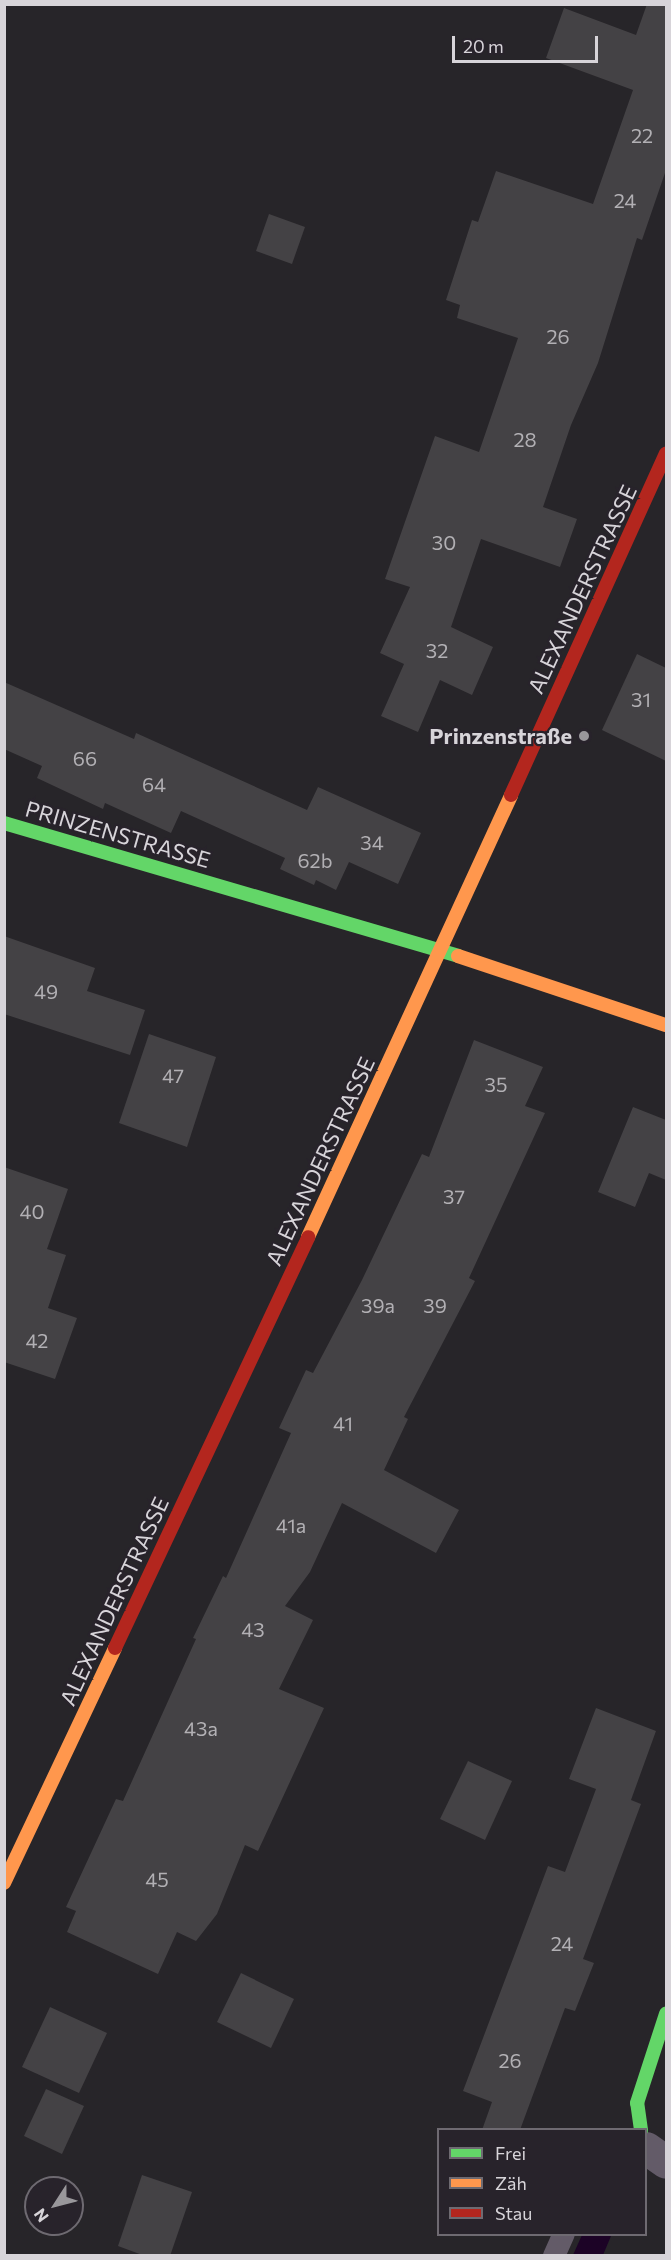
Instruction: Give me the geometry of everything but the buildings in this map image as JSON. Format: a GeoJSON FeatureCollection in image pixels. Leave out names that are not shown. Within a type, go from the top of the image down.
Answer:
{"type":"FeatureCollection","features":[{"type":"Feature","properties":{"kind":"street","name":"ALEXANDERSTRASSE"},"geometry":{"type":"LineString","coordinates":[[4,1883],[441,950],[666,454]]}},
{"type":"Feature","properties":{"kind":"street","name":"PRINZENSTRASSE"},"geometry":{"type":"LineString","coordinates":[[4,823],[441,950],[666,1025]]}},
{"type":"Feature","properties":{"kind":"street"},"geometry":{"type":"LineString","coordinates":[[639,2128],[637,2103],[649,2058],[666,2014]]}},
{"type":"Feature","properties":{"kind":"street"},"geometry":{"type":"LineString","coordinates":[[647,2140],[666,2162]]}},
{"type":"Feature","properties":{"kind":"lane"},"geometry":{"type":"LineString","coordinates":[[554,2256],[564,2236]]}},
{"type":"Feature","properties":{"kind":"shaded area"},"geometry":{"type":"Polygon","coordinates":[[[582,2236],[611,2236],[603,2255],[573,2255],[582,2236]]]}},
{"type":"Feature","properties":{"kind":"traffic: fast"},"geometry":{"type":"LineString","coordinates":[[4,823],[458,956]]}},
{"type":"Feature","properties":{"kind":"traffic: fast"},"geometry":{"type":"LineString","coordinates":[[641,2128],[637,2103],[666,2014]]}},
{"type":"Feature","properties":{"kind":"traffic: slow"},"geometry":{"type":"LineString","coordinates":[[308,1237],[511,795]]}},
{"type":"Feature","properties":{"kind":"traffic: slow"},"geometry":{"type":"LineString","coordinates":[[458,956],[666,1025]]}},
{"type":"Feature","properties":{"kind":"traffic: slow"},"geometry":{"type":"LineString","coordinates":[[4,1883],[115,1648]]}},
{"type":"Feature","properties":{"kind":"traffic: jam"},"geometry":{"type":"LineString","coordinates":[[511,795],[666,454]]}},
{"type":"Feature","properties":{"kind":"traffic: jam"},"geometry":{"type":"LineString","coordinates":[[115,1648],[308,1237]]}},
{"type":"Feature","properties":{"kind":"place","name":"Prinzenstraße"},"geometry":{"type":"Point","coordinates":[584,736]}}]}
